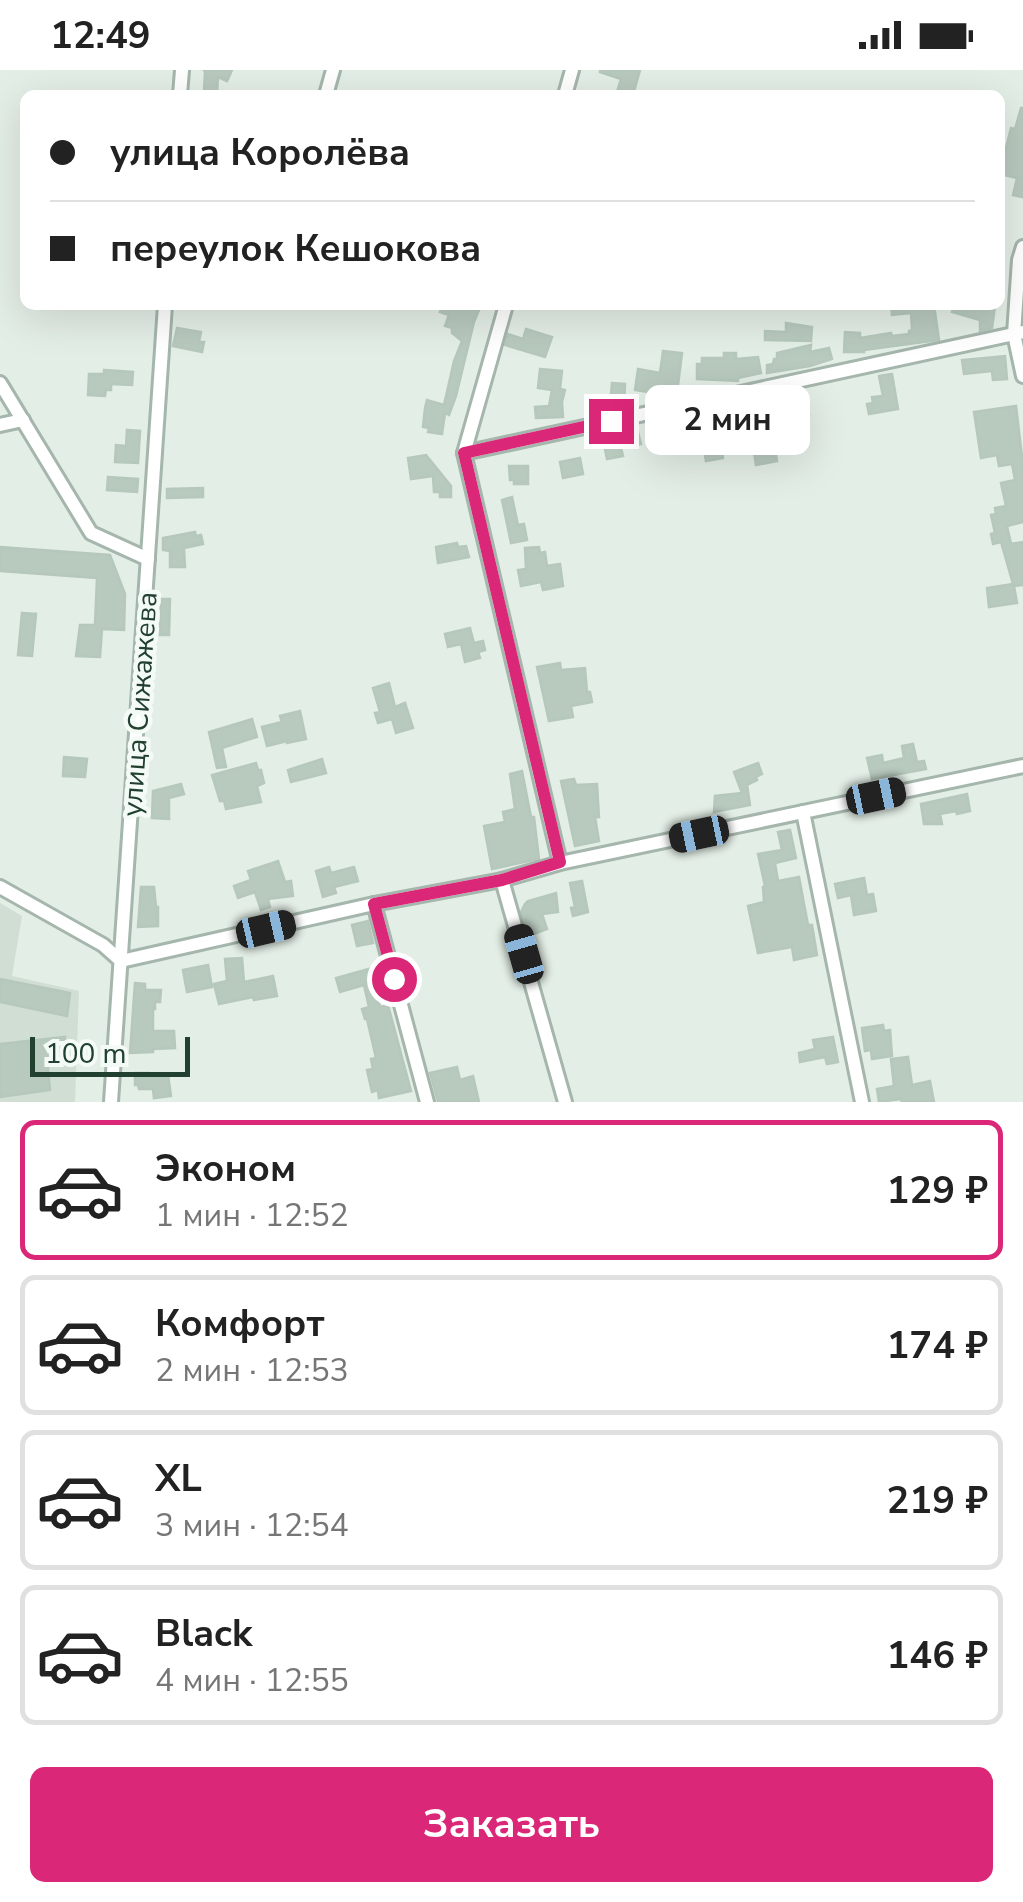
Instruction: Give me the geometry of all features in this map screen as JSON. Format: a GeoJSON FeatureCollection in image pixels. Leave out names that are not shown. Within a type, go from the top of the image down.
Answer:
{"type":"FeatureCollection","features":[{"type":"Feature","properties":{"kind":"street"},"geometry":{"type":"LineString","coordinates":[[1023,247],[1019,260],[1018,333],[1023,376]]}},
{"type":"Feature","properties":{"kind":"street","name":"улица Сижажева"},"geometry":{"type":"LineString","coordinates":[[111,1102],[165,310]]}},
{"type":"Feature","properties":{"kind":"street"},"geometry":{"type":"LineString","coordinates":[[505,310],[464,453],[560,862]]}},
{"type":"Feature","properties":{"kind":"street"},"geometry":{"type":"LineString","coordinates":[[464,453],[1018,333]]}},
{"type":"Feature","properties":{"kind":"street"},"geometry":{"type":"LineString","coordinates":[[0,383],[91,533],[148,559]]}},
{"type":"Feature","properties":{"kind":"street"},"geometry":{"type":"LineString","coordinates":[[0,425],[22,420]]}},
{"type":"Feature","properties":{"kind":"street"},"geometry":{"type":"LineString","coordinates":[[0,887],[102,944],[122,961],[374,904],[502,880],[560,862],[1023,766]]}},
{"type":"Feature","properties":{"kind":"street"},"geometry":{"type":"LineString","coordinates":[[802,812],[862,1102]]}},
{"type":"Feature","properties":{"kind":"street"},"geometry":{"type":"LineString","coordinates":[[502,880],[566,1102]]}},
{"type":"Feature","properties":{"kind":"street"},"geometry":{"type":"LineString","coordinates":[[374,904],[426,1102]]}},
{"type":"Feature","properties":{"kind":"shaded area"},"geometry":{"type":"Polygon","coordinates":[[[0,903],[22,916],[12,976],[79,991],[75,1102],[0,1102],[0,903]]]}},
{"type":"Feature","properties":{"kind":"building"},"geometry":{"type":"Polygon","coordinates":[[[232,70],[227,81],[218,77],[217,90],[204,90],[205,71],[232,70]]]}},
{"type":"Feature","properties":{"kind":"building"},"geometry":{"type":"Polygon","coordinates":[[[640,70],[634,90],[618,90],[621,79],[600,72],[640,70]]]}},
{"type":"Feature","properties":{"kind":"building"},"geometry":{"type":"Polygon","coordinates":[[[1023,108],[1022,197],[1013,195],[1017,178],[1005,175],[1005,152],[1011,128],[1015,129],[1023,108]]]}},
{"type":"Feature","properties":{"kind":"building"},"geometry":{"type":"Polygon","coordinates":[[[479,310],[456,396],[449,415],[445,413],[442,434],[423,427],[425,408],[427,400],[444,405],[462,341],[452,333],[452,328],[445,326],[449,315],[440,312],[479,310]]]}},
{"type":"Feature","properties":{"kind":"building"},"geometry":{"type":"Polygon","coordinates":[[[892,310],[935,310],[939,340],[844,352],[845,332],[860,333],[860,338],[909,334],[911,313],[892,315],[892,310]]]}},
{"type":"Feature","properties":{"kind":"building"},"geometry":{"type":"Polygon","coordinates":[[[994,310],[992,328],[980,331],[980,320],[952,312],[994,310]]]}},
{"type":"Feature","properties":{"kind":"building"},"geometry":{"type":"Polygon","coordinates":[[[786,323],[812,327],[811,341],[765,340],[765,331],[786,332],[786,323]]]}},
{"type":"Feature","properties":{"kind":"building"},"geometry":{"type":"Polygon","coordinates":[[[177,328],[201,332],[202,352],[173,346],[177,328]]]}},
{"type":"Feature","properties":{"kind":"building"},"geometry":{"type":"Polygon","coordinates":[[[526,329],[552,337],[545,357],[505,345],[508,334],[523,339],[526,329]]]}},
{"type":"Feature","properties":{"kind":"building"},"geometry":{"type":"Polygon","coordinates":[[[811,345],[810,352],[829,348],[832,359],[767,373],[767,365],[773,364],[777,353],[811,345]]]}},
{"type":"Feature","properties":{"kind":"building"},"geometry":{"type":"Polygon","coordinates":[[[663,351],[682,353],[680,394],[661,398],[661,394],[635,390],[638,369],[660,373],[663,351]]]}},
{"type":"Feature","properties":{"kind":"building"},"geometry":{"type":"Polygon","coordinates":[[[724,353],[736,353],[736,359],[758,357],[761,373],[738,381],[697,379],[697,364],[702,364],[702,358],[724,358],[724,353]]]}},
{"type":"Feature","properties":{"kind":"building"},"geometry":{"type":"Polygon","coordinates":[[[1005,356],[1007,379],[993,380],[992,371],[964,374],[962,360],[1005,356]]]}},
{"type":"Feature","properties":{"kind":"building"},"geometry":{"type":"Polygon","coordinates":[[[540,369],[562,371],[563,417],[536,418],[535,407],[549,406],[552,390],[538,388],[540,369]]]}},
{"type":"Feature","properties":{"kind":"building"},"geometry":{"type":"Polygon","coordinates":[[[104,370],[133,372],[132,385],[111,384],[105,396],[88,395],[89,374],[104,374],[104,370]]]}},
{"type":"Feature","properties":{"kind":"building"},"geometry":{"type":"Polygon","coordinates":[[[892,374],[898,409],[869,414],[867,404],[873,403],[872,397],[883,396],[879,376],[892,374]]]}},
{"type":"Feature","properties":{"kind":"building"},"geometry":{"type":"Polygon","coordinates":[[[612,383],[625,384],[624,407],[610,406],[612,383]]]}},
{"type":"Feature","properties":{"kind":"building"},"geometry":{"type":"Polygon","coordinates":[[[806,398],[809,415],[794,418],[798,439],[785,442],[778,403],[806,398]]]}},
{"type":"Feature","properties":{"kind":"building"},"geometry":{"type":"Polygon","coordinates":[[[1016,406],[1023,465],[1023,522],[1007,526],[1011,544],[1023,542],[1023,585],[1014,586],[1017,603],[989,607],[987,588],[1013,584],[1001,542],[993,544],[991,515],[996,514],[995,508],[1006,506],[1001,483],[1015,480],[1012,464],[999,466],[997,455],[981,458],[974,412],[1016,406]]]}},
{"type":"Feature","properties":{"kind":"building"},"geometry":{"type":"Polygon","coordinates":[[[732,411],[736,437],[762,433],[762,438],[773,436],[777,461],[756,465],[754,452],[722,452],[723,458],[706,461],[702,439],[674,442],[669,424],[732,411]]]}},
{"type":"Feature","properties":{"kind":"building"},"geometry":{"type":"Polygon","coordinates":[[[127,430],[140,431],[138,463],[115,462],[116,445],[126,446],[127,430]]]}},
{"type":"Feature","properties":{"kind":"building"},"geometry":{"type":"Polygon","coordinates":[[[638,432],[641,444],[621,448],[623,456],[607,459],[603,439],[638,432]]]}},
{"type":"Feature","properties":{"kind":"building"},"geometry":{"type":"Polygon","coordinates":[[[426,455],[451,486],[451,497],[440,497],[440,492],[434,492],[433,476],[411,479],[408,458],[426,455]]]}},
{"type":"Feature","properties":{"kind":"building"},"geometry":{"type":"Polygon","coordinates":[[[580,458],[583,474],[563,478],[560,462],[580,458]]]}},
{"type":"Feature","properties":{"kind":"building"},"geometry":{"type":"Polygon","coordinates":[[[509,466],[528,466],[528,484],[514,484],[509,466]]]}},
{"type":"Feature","properties":{"kind":"building"},"geometry":{"type":"Polygon","coordinates":[[[108,477],[138,479],[137,492],[107,490],[108,477]]]}},
{"type":"Feature","properties":{"kind":"building"},"geometry":{"type":"Polygon","coordinates":[[[203,488],[203,497],[167,498],[167,489],[203,488]]]}},
{"type":"Feature","properties":{"kind":"building"},"geometry":{"type":"Polygon","coordinates":[[[512,497],[518,525],[524,524],[527,540],[511,543],[502,500],[512,497]]]}},
{"type":"Feature","properties":{"kind":"building"},"geometry":{"type":"Polygon","coordinates":[[[195,532],[196,536],[201,535],[203,544],[184,548],[185,567],[170,567],[170,551],[163,550],[163,538],[195,532]]]}},
{"type":"Feature","properties":{"kind":"building"},"geometry":{"type":"Polygon","coordinates":[[[457,543],[458,547],[466,546],[469,557],[438,563],[436,547],[457,543]]]}},
{"type":"Feature","properties":{"kind":"building"},"geometry":{"type":"Polygon","coordinates":[[[0,547],[110,555],[125,594],[124,630],[102,629],[100,657],[76,656],[80,625],[95,625],[97,578],[0,571],[0,547]]]}},
{"type":"Feature","properties":{"kind":"building"},"geometry":{"type":"Polygon","coordinates":[[[539,547],[540,553],[545,552],[547,566],[560,564],[563,586],[543,590],[541,582],[521,586],[518,570],[526,569],[525,548],[539,547]]]}},
{"type":"Feature","properties":{"kind":"building"},"geometry":{"type":"Polygon","coordinates":[[[161,599],[170,599],[169,635],[160,635],[161,599]]]}},
{"type":"Feature","properties":{"kind":"building"},"geometry":{"type":"Polygon","coordinates":[[[22,613],[36,614],[32,656],[18,655],[22,613]]]}},
{"type":"Feature","properties":{"kind":"building"},"geometry":{"type":"Polygon","coordinates":[[[470,628],[474,643],[483,641],[485,650],[478,652],[480,658],[465,662],[461,644],[448,647],[445,634],[470,628]]]}},
{"type":"Feature","properties":{"kind":"building"},"geometry":{"type":"Polygon","coordinates":[[[560,663],[561,670],[585,668],[592,702],[571,706],[573,717],[549,721],[537,667],[560,663]]]}},
{"type":"Feature","properties":{"kind":"building"},"geometry":{"type":"Polygon","coordinates":[[[389,683],[395,707],[405,703],[413,728],[396,733],[392,719],[378,723],[375,713],[380,712],[373,688],[389,683]]]}},
{"type":"Feature","properties":{"kind":"building"},"geometry":{"type":"Polygon","coordinates":[[[300,711],[306,739],[267,746],[262,727],[282,722],[280,716],[300,711]]]}},
{"type":"Feature","properties":{"kind":"building"},"geometry":{"type":"Polygon","coordinates":[[[252,719],[257,737],[222,748],[226,767],[217,768],[209,732],[252,719]]]}},
{"type":"Feature","properties":{"kind":"building"},"geometry":{"type":"Polygon","coordinates":[[[913,744],[917,762],[924,761],[926,769],[872,779],[867,758],[882,755],[883,763],[904,758],[902,746],[913,744]]]}},
{"type":"Feature","properties":{"kind":"building"},"geometry":{"type":"Polygon","coordinates":[[[64,757],[87,759],[85,777],[63,776],[64,757]]]}},
{"type":"Feature","properties":{"kind":"building"},"geometry":{"type":"Polygon","coordinates":[[[322,759],[326,773],[291,782],[288,770],[322,759]]]}},
{"type":"Feature","properties":{"kind":"building"},"geometry":{"type":"Polygon","coordinates":[[[256,763],[264,783],[257,786],[261,802],[226,809],[212,775],[256,763]]]}},
{"type":"Feature","properties":{"kind":"building"},"geometry":{"type":"Polygon","coordinates":[[[758,763],[762,774],[747,785],[750,805],[714,812],[715,796],[742,793],[734,772],[758,763]]]}},
{"type":"Feature","properties":{"kind":"building"},"geometry":{"type":"Polygon","coordinates":[[[522,771],[534,817],[539,859],[492,869],[484,826],[505,822],[503,812],[515,809],[510,774],[522,771]]]}},
{"type":"Feature","properties":{"kind":"building"},"geometry":{"type":"Polygon","coordinates":[[[574,779],[576,785],[597,784],[599,817],[595,817],[599,841],[575,846],[561,781],[574,779]]]}},
{"type":"Feature","properties":{"kind":"building"},"geometry":{"type":"Polygon","coordinates":[[[181,784],[184,794],[169,798],[169,819],[152,818],[153,791],[181,784]]]}},
{"type":"Feature","properties":{"kind":"building"},"geometry":{"type":"Polygon","coordinates":[[[967,794],[970,811],[940,814],[942,824],[924,824],[921,804],[967,794]]]}},
{"type":"Feature","properties":{"kind":"building"},"geometry":{"type":"Polygon","coordinates":[[[790,830],[796,858],[775,863],[778,881],[799,877],[817,955],[794,960],[792,947],[758,953],[748,906],[764,902],[758,854],[782,850],[778,832],[790,830]]]}},
{"type":"Feature","properties":{"kind":"building"},"geometry":{"type":"Polygon","coordinates":[[[278,861],[285,882],[291,881],[293,896],[268,899],[270,907],[261,910],[255,892],[238,898],[234,886],[251,880],[248,871],[278,861]]]}},
{"type":"Feature","properties":{"kind":"building"},"geometry":{"type":"Polygon","coordinates":[[[329,867],[331,873],[354,867],[358,881],[334,887],[336,893],[323,897],[316,871],[329,867]]]}},
{"type":"Feature","properties":{"kind":"building"},"geometry":{"type":"Polygon","coordinates":[[[864,878],[876,911],[854,915],[851,895],[838,898],[835,884],[864,878]]]}},
{"type":"Feature","properties":{"kind":"building"},"geometry":{"type":"Polygon","coordinates":[[[582,881],[588,912],[573,916],[570,883],[582,881]]]}},
{"type":"Feature","properties":{"kind":"building"},"geometry":{"type":"Polygon","coordinates":[[[141,887],[154,887],[158,926],[138,927],[141,887]]]}},
{"type":"Feature","properties":{"kind":"building"},"geometry":{"type":"Polygon","coordinates":[[[556,893],[558,912],[542,914],[547,929],[528,936],[521,912],[525,904],[556,893]]]}},
{"type":"Feature","properties":{"kind":"building"},"geometry":{"type":"Polygon","coordinates":[[[368,921],[373,943],[357,946],[352,925],[368,921]]]}},
{"type":"Feature","properties":{"kind":"building"},"geometry":{"type":"Polygon","coordinates":[[[242,958],[244,982],[273,976],[277,996],[219,1004],[214,984],[227,981],[225,959],[242,958]]]}},
{"type":"Feature","properties":{"kind":"building"},"geometry":{"type":"Polygon","coordinates":[[[208,965],[212,987],[187,992],[183,970],[208,965]]]}},
{"type":"Feature","properties":{"kind":"building"},"geometry":{"type":"Polygon","coordinates":[[[379,966],[383,980],[374,982],[380,1007],[388,1005],[411,1091],[379,1098],[378,1090],[372,1092],[367,1070],[373,1069],[371,1059],[376,1058],[362,1009],[369,1007],[364,985],[340,992],[336,978],[379,966]]]}},
{"type":"Feature","properties":{"kind":"building"},"geometry":{"type":"Polygon","coordinates":[[[0,979],[70,993],[67,1016],[0,1002],[0,979]]]}},
{"type":"Feature","properties":{"kind":"building"},"geometry":{"type":"Polygon","coordinates":[[[135,983],[145,984],[145,990],[161,990],[160,1002],[155,1002],[153,1009],[153,1031],[174,1031],[175,1048],[130,1053],[135,983]]]}},
{"type":"Feature","properties":{"kind":"building"},"geometry":{"type":"Polygon","coordinates":[[[883,1025],[884,1031],[890,1030],[892,1056],[872,1059],[871,1050],[865,1051],[862,1028],[883,1025]]]}},
{"type":"Feature","properties":{"kind":"building"},"geometry":{"type":"Polygon","coordinates":[[[65,1037],[63,1055],[47,1058],[50,1090],[0,1097],[0,1044],[65,1037]]]}},
{"type":"Feature","properties":{"kind":"building"},"geometry":{"type":"Polygon","coordinates":[[[833,1037],[838,1062],[827,1064],[825,1057],[800,1062],[799,1053],[815,1049],[813,1040],[833,1037]]]}},
{"type":"Feature","properties":{"kind":"building"},"geometry":{"type":"Polygon","coordinates":[[[908,1057],[912,1085],[930,1081],[934,1102],[879,1102],[877,1089],[894,1086],[891,1059],[908,1057]]]}},
{"type":"Feature","properties":{"kind":"building"},"geometry":{"type":"Polygon","coordinates":[[[457,1067],[460,1080],[473,1076],[479,1102],[438,1102],[430,1073],[457,1067]]]}},
{"type":"Feature","properties":{"kind":"building"},"geometry":{"type":"Polygon","coordinates":[[[135,1073],[149,1073],[149,1077],[168,1075],[171,1096],[154,1098],[153,1089],[139,1089],[135,1073]]]}},
{"type":"Feature","properties":{"kind":"route"},"geometry":{"type":"LineString","coordinates":[[394,979],[374,904],[502,880],[560,862],[464,453],[611,421]]}}]}
